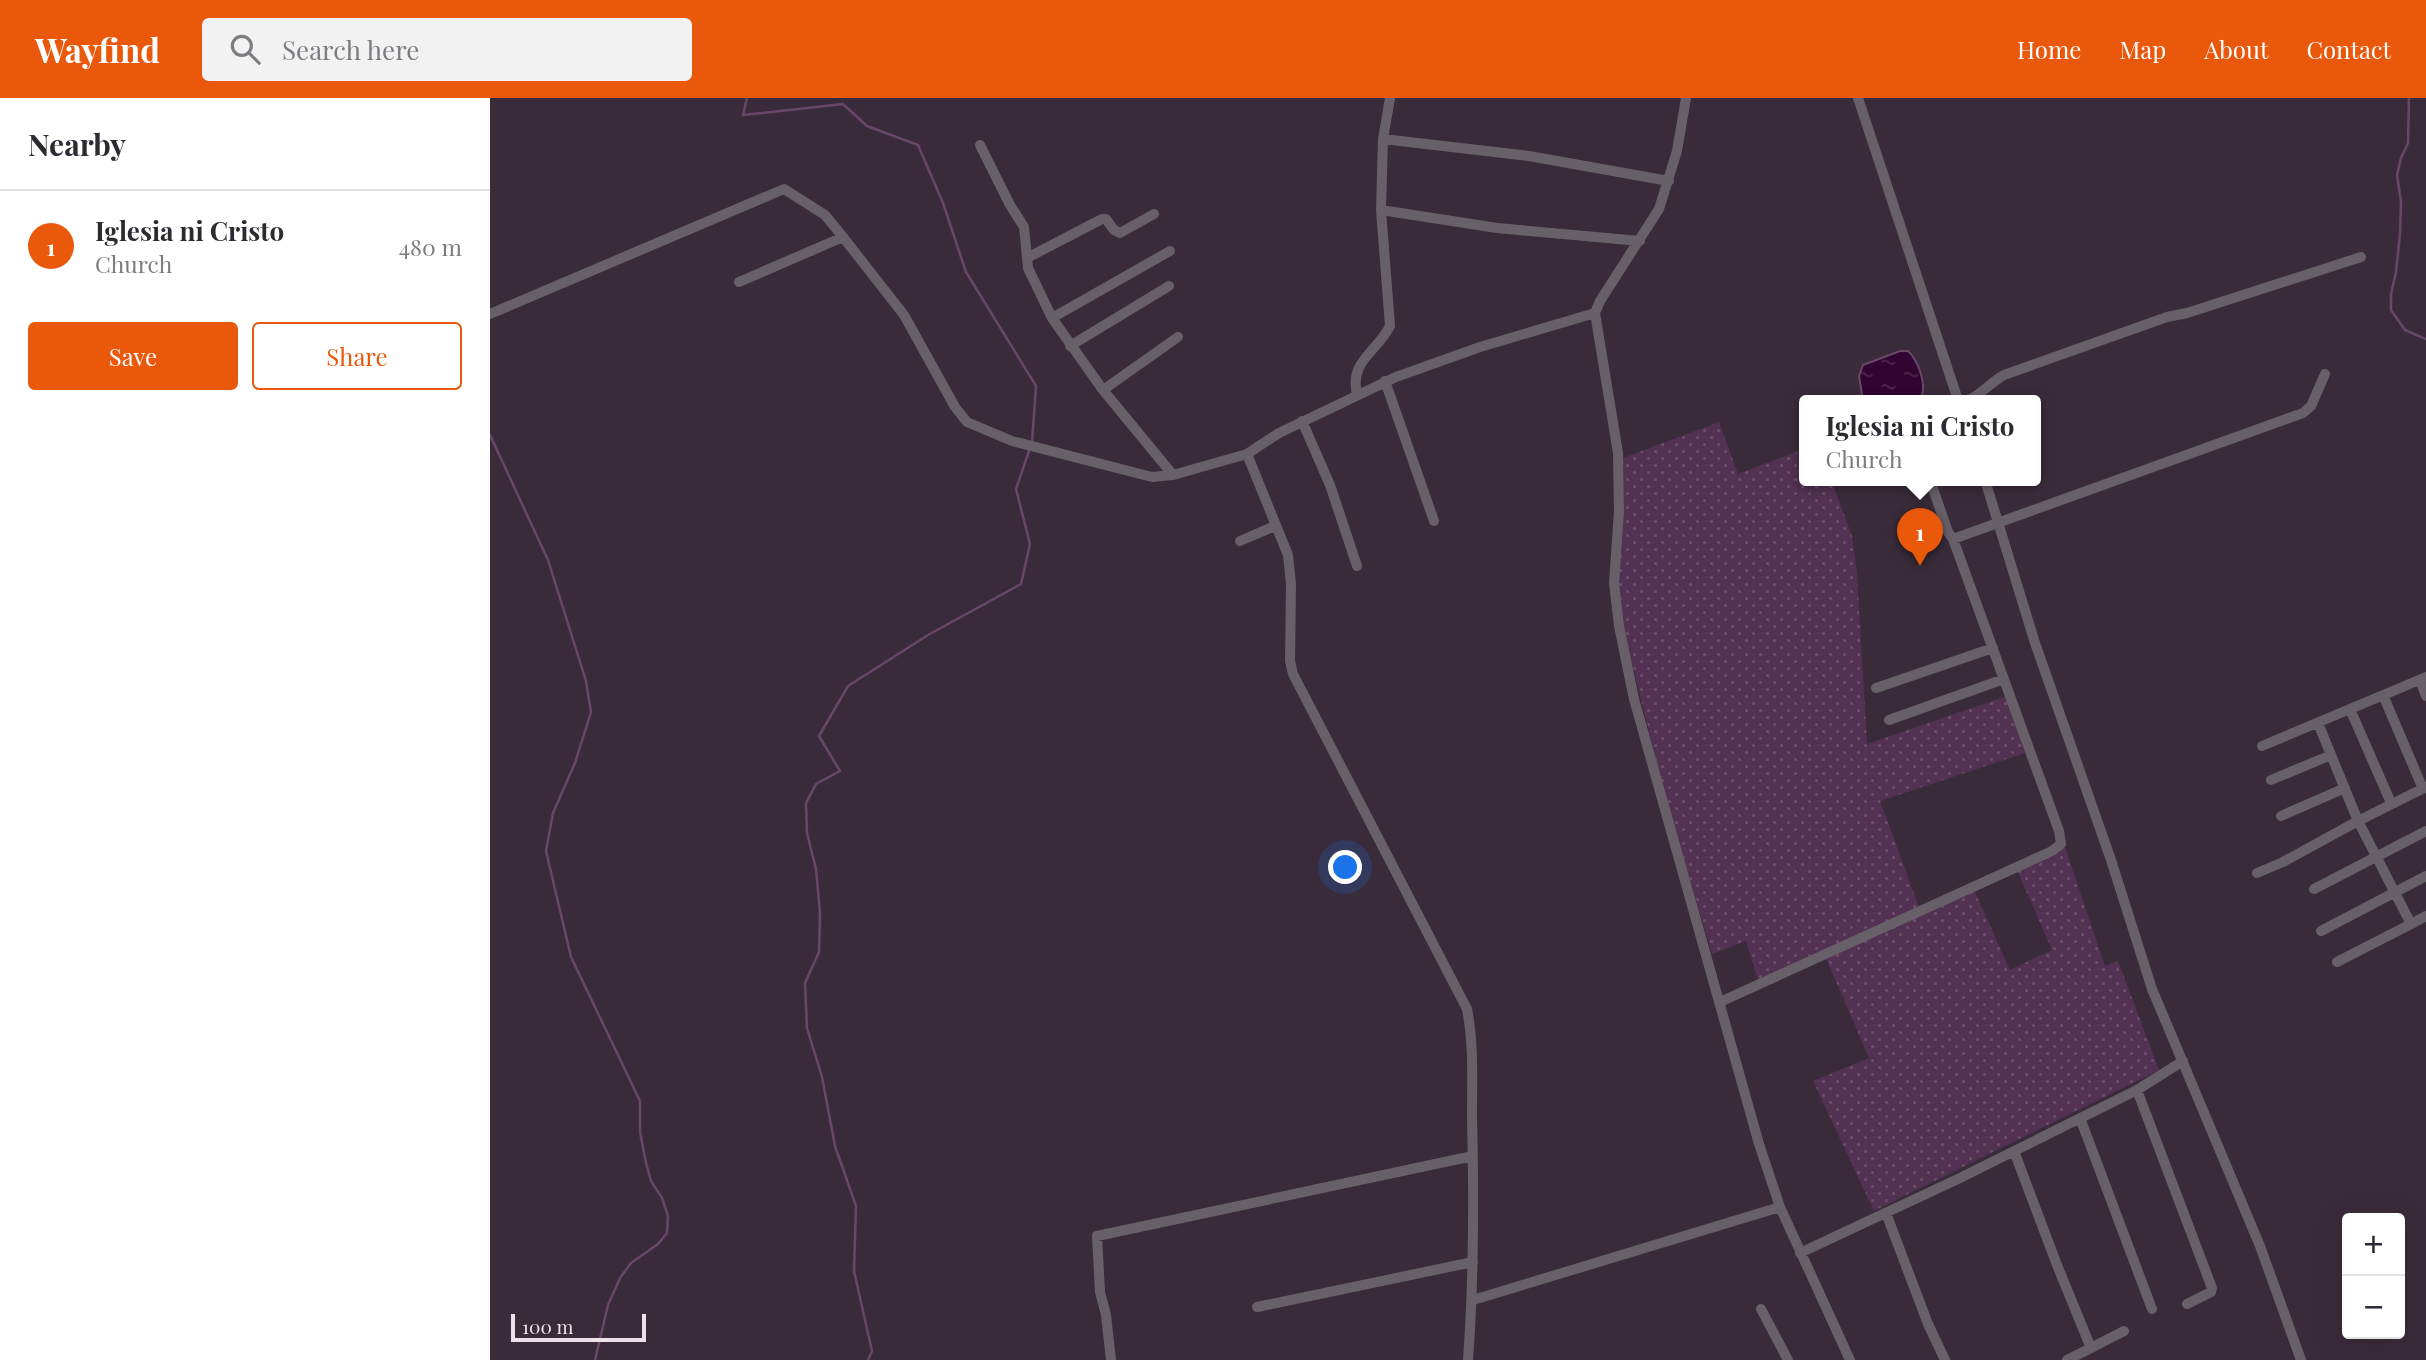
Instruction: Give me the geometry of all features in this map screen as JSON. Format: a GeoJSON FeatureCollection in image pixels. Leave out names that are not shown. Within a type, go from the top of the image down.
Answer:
{"type":"FeatureCollection","features":[{"type":"Feature","properties":{"kind":"street"},"geometry":{"type":"LineString","coordinates":[[1357,394],[1355,377],[1361,363],[1390,327],[1381,210],[1383,139],[1390,98]]}},
{"type":"Feature","properties":{"kind":"street"},"geometry":{"type":"LineString","coordinates":[[1686,98],[1669,181],[1659,209],[1595,313],[1618,453],[1619,511],[1614,583],[1619,626],[1638,712],[1759,1144],[1780,1207],[1850,1360]]}},
{"type":"Feature","properties":{"kind":"street"},"geometry":{"type":"LineString","coordinates":[[1858,98],[1956,395]]}},
{"type":"Feature","properties":{"kind":"street"},"geometry":{"type":"LineString","coordinates":[[1383,139],[1530,156],[1669,181]]}},
{"type":"Feature","properties":{"kind":"street"},"geometry":{"type":"LineString","coordinates":[[980,145],[1024,227],[1028,268],[1052,318],[1103,390],[1173,475]]}},
{"type":"Feature","properties":{"kind":"street"},"geometry":{"type":"LineString","coordinates":[[490,314],[784,189],[825,215],[844,237],[904,315],[961,416],[967,422],[1012,441],[1141,476],[1173,475],[1247,454],[1264,441],[1385,381],[1479,347],[1595,313]]}},
{"type":"Feature","properties":{"kind":"street"},"geometry":{"type":"LineString","coordinates":[[1381,210],[1497,228],[1640,241]]}},
{"type":"Feature","properties":{"kind":"street"},"geometry":{"type":"LineString","coordinates":[[1027,258],[1102,219],[1106,219],[1114,230],[1120,233],[1154,214]]}},
{"type":"Feature","properties":{"kind":"street"},"geometry":{"type":"LineString","coordinates":[[739,282],[844,237]]}},
{"type":"Feature","properties":{"kind":"street"},"geometry":{"type":"LineString","coordinates":[[1052,318],[1170,251]]}},
{"type":"Feature","properties":{"kind":"street"},"geometry":{"type":"LineString","coordinates":[[1977,395],[2004,375],[2167,317],[2361,257]]}},
{"type":"Feature","properties":{"kind":"street"},"geometry":{"type":"LineString","coordinates":[[1070,346],[1170,286]]}},
{"type":"Feature","properties":{"kind":"street"},"geometry":{"type":"LineString","coordinates":[[1103,390],[1178,337]]}},
{"type":"Feature","properties":{"kind":"street"},"geometry":{"type":"LineString","coordinates":[[1953,539],[2303,413],[2311,406],[2325,374]]}},
{"type":"Feature","properties":{"kind":"street"},"geometry":{"type":"LineString","coordinates":[[1385,381],[1434,521]]}},
{"type":"Feature","properties":{"kind":"street"},"geometry":{"type":"LineString","coordinates":[[1302,421],[1333,495],[1357,566]]}},
{"type":"Feature","properties":{"kind":"street"},"geometry":{"type":"LineString","coordinates":[[1247,454],[1288,555],[1290,661],[1293,674],[1467,1009],[1473,1156],[1473,1300],[1468,1360]]}},
{"type":"Feature","properties":{"kind":"street"},"geometry":{"type":"LineString","coordinates":[[1720,1002],[2059,846],[2059,831],[1932,486]]}},
{"type":"Feature","properties":{"kind":"street"},"geometry":{"type":"LineString","coordinates":[[1987,486],[2035,643],[2111,860],[2152,989],[2260,1246],[2301,1360]]}},
{"type":"Feature","properties":{"kind":"street"},"geometry":{"type":"LineString","coordinates":[[1240,541],[1275,526]]}},
{"type":"Feature","properties":{"kind":"street"},"geometry":{"type":"LineString","coordinates":[[1876,688],[1993,648]]}},
{"type":"Feature","properties":{"kind":"street"},"geometry":{"type":"LineString","coordinates":[[1889,720],[2004,679]]}},
{"type":"Feature","properties":{"kind":"street"},"geometry":{"type":"LineString","coordinates":[[2262,746],[2423,679],[2426,696]]}},
{"type":"Feature","properties":{"kind":"street"},"geometry":{"type":"LineString","coordinates":[[2257,873],[2283,862],[2390,803],[2425,788],[2383,695]]}},
{"type":"Feature","properties":{"kind":"street"},"geometry":{"type":"LineString","coordinates":[[2350,709],[2390,803]]}},
{"type":"Feature","properties":{"kind":"street"},"geometry":{"type":"LineString","coordinates":[[2318,723],[2358,821],[2411,924]]}},
{"type":"Feature","properties":{"kind":"street"},"geometry":{"type":"LineString","coordinates":[[2271,780],[2331,755]]}},
{"type":"Feature","properties":{"kind":"street"},"geometry":{"type":"LineString","coordinates":[[2281,816],[2345,788]]}},
{"type":"Feature","properties":{"kind":"street"},"geometry":{"type":"LineString","coordinates":[[2314,889],[2426,831]]}},
{"type":"Feature","properties":{"kind":"street"},"geometry":{"type":"LineString","coordinates":[[2321,930],[2426,876]]}},
{"type":"Feature","properties":{"kind":"street"},"geometry":{"type":"LineString","coordinates":[[2337,962],[2426,916]]}},
{"type":"Feature","properties":{"kind":"street"},"geometry":{"type":"LineString","coordinates":[[1800,1253],[2137,1090],[2183,1061]]}},
{"type":"Feature","properties":{"kind":"street"},"geometry":{"type":"LineString","coordinates":[[2137,1090],[2212,1288],[2211,1292],[2187,1304]]}},
{"type":"Feature","properties":{"kind":"street"},"geometry":{"type":"LineString","coordinates":[[2080,1118],[2152,1309]]}},
{"type":"Feature","properties":{"kind":"street"},"geometry":{"type":"LineString","coordinates":[[2014,1151],[2056,1265],[2091,1348]]}},
{"type":"Feature","properties":{"kind":"street"},"geometry":{"type":"LineString","coordinates":[[1111,1360],[1100,1292],[1097,1236],[1473,1156]]}},
{"type":"Feature","properties":{"kind":"street"},"geometry":{"type":"LineString","coordinates":[[1473,1300],[1780,1207]]}},
{"type":"Feature","properties":{"kind":"street"},"geometry":{"type":"LineString","coordinates":[[1886,1213],[1928,1324],[1945,1360]]}},
{"type":"Feature","properties":{"kind":"street"},"geometry":{"type":"LineString","coordinates":[[1256,1307],[1473,1262]]}},
{"type":"Feature","properties":{"kind":"street"},"geometry":{"type":"LineString","coordinates":[[1761,1309],[1788,1360]]}},
{"type":"Feature","properties":{"kind":"street"},"geometry":{"type":"LineString","coordinates":[[2067,1360],[2124,1331]]}},
{"type":"Feature","properties":{"kind":"shaded area"},"geometry":{"type":"Polygon","coordinates":[[[1719,422],[1738,474],[1799,451],[1799,486],[1833,486],[1852,536],[1857,573],[1867,744],[2007,696],[2025,753],[1880,801],[1919,907],[1758,980],[1746,941],[1712,954],[1663,788],[1622,623],[1618,593],[1624,493],[1623,458],[1719,422]]]}},
{"type":"Feature","properties":{"kind":"shaded area"},"geometry":{"type":"Polygon","coordinates":[[[2065,847],[2105,966],[2118,961],[2159,1070],[1874,1211],[1813,1081],[1869,1058],[1826,958],[1974,890],[2010,970],[2052,950],[2017,870],[2065,847]]]}},
{"type":"Feature","properties":{"kind":"water"},"geometry":{"type":"Polygon","coordinates":[[[1900,351],[1908,351],[1922,378],[1922,395],[1862,395],[1859,376],[1863,365],[1900,351]]]}},
{"type":"Feature","properties":{"kind":"waterway"},"geometry":{"type":"LineString","coordinates":[[747,98],[743,115],[843,104],[867,126],[918,145],[943,203],[966,272],[1036,386],[1032,442]]}},
{"type":"Feature","properties":{"kind":"waterway"},"geometry":{"type":"LineString","coordinates":[[2409,98],[2408,143],[2397,175],[2401,202],[2400,234],[2391,310],[2405,330],[2426,339]]}},
{"type":"Feature","properties":{"kind":"waterway"},"geometry":{"type":"LineString","coordinates":[[490,435],[548,560],[586,681],[591,712],[575,763],[553,813],[546,851],[571,957],[640,1101],[640,1132],[646,1163],[651,1181],[662,1198],[668,1216],[667,1233],[658,1244],[631,1263],[620,1278],[608,1305],[595,1360]]}},
{"type":"Feature","properties":{"kind":"waterway"},"geometry":{"type":"LineString","coordinates":[[868,1360],[872,1351],[854,1271],[856,1206],[835,1146],[822,1077],[807,1028],[805,983],[819,952],[820,913],[816,869],[807,833],[806,803],[816,784],[840,771],[819,736],[848,686],[928,635],[1021,584],[1030,544],[1016,489],[1030,448]]}},
{"type":"Feature","properties":{"kind":"place","name":"Iglesia ni Cristo"},"geometry":{"type":"Point","coordinates":[1920,566]}}]}
